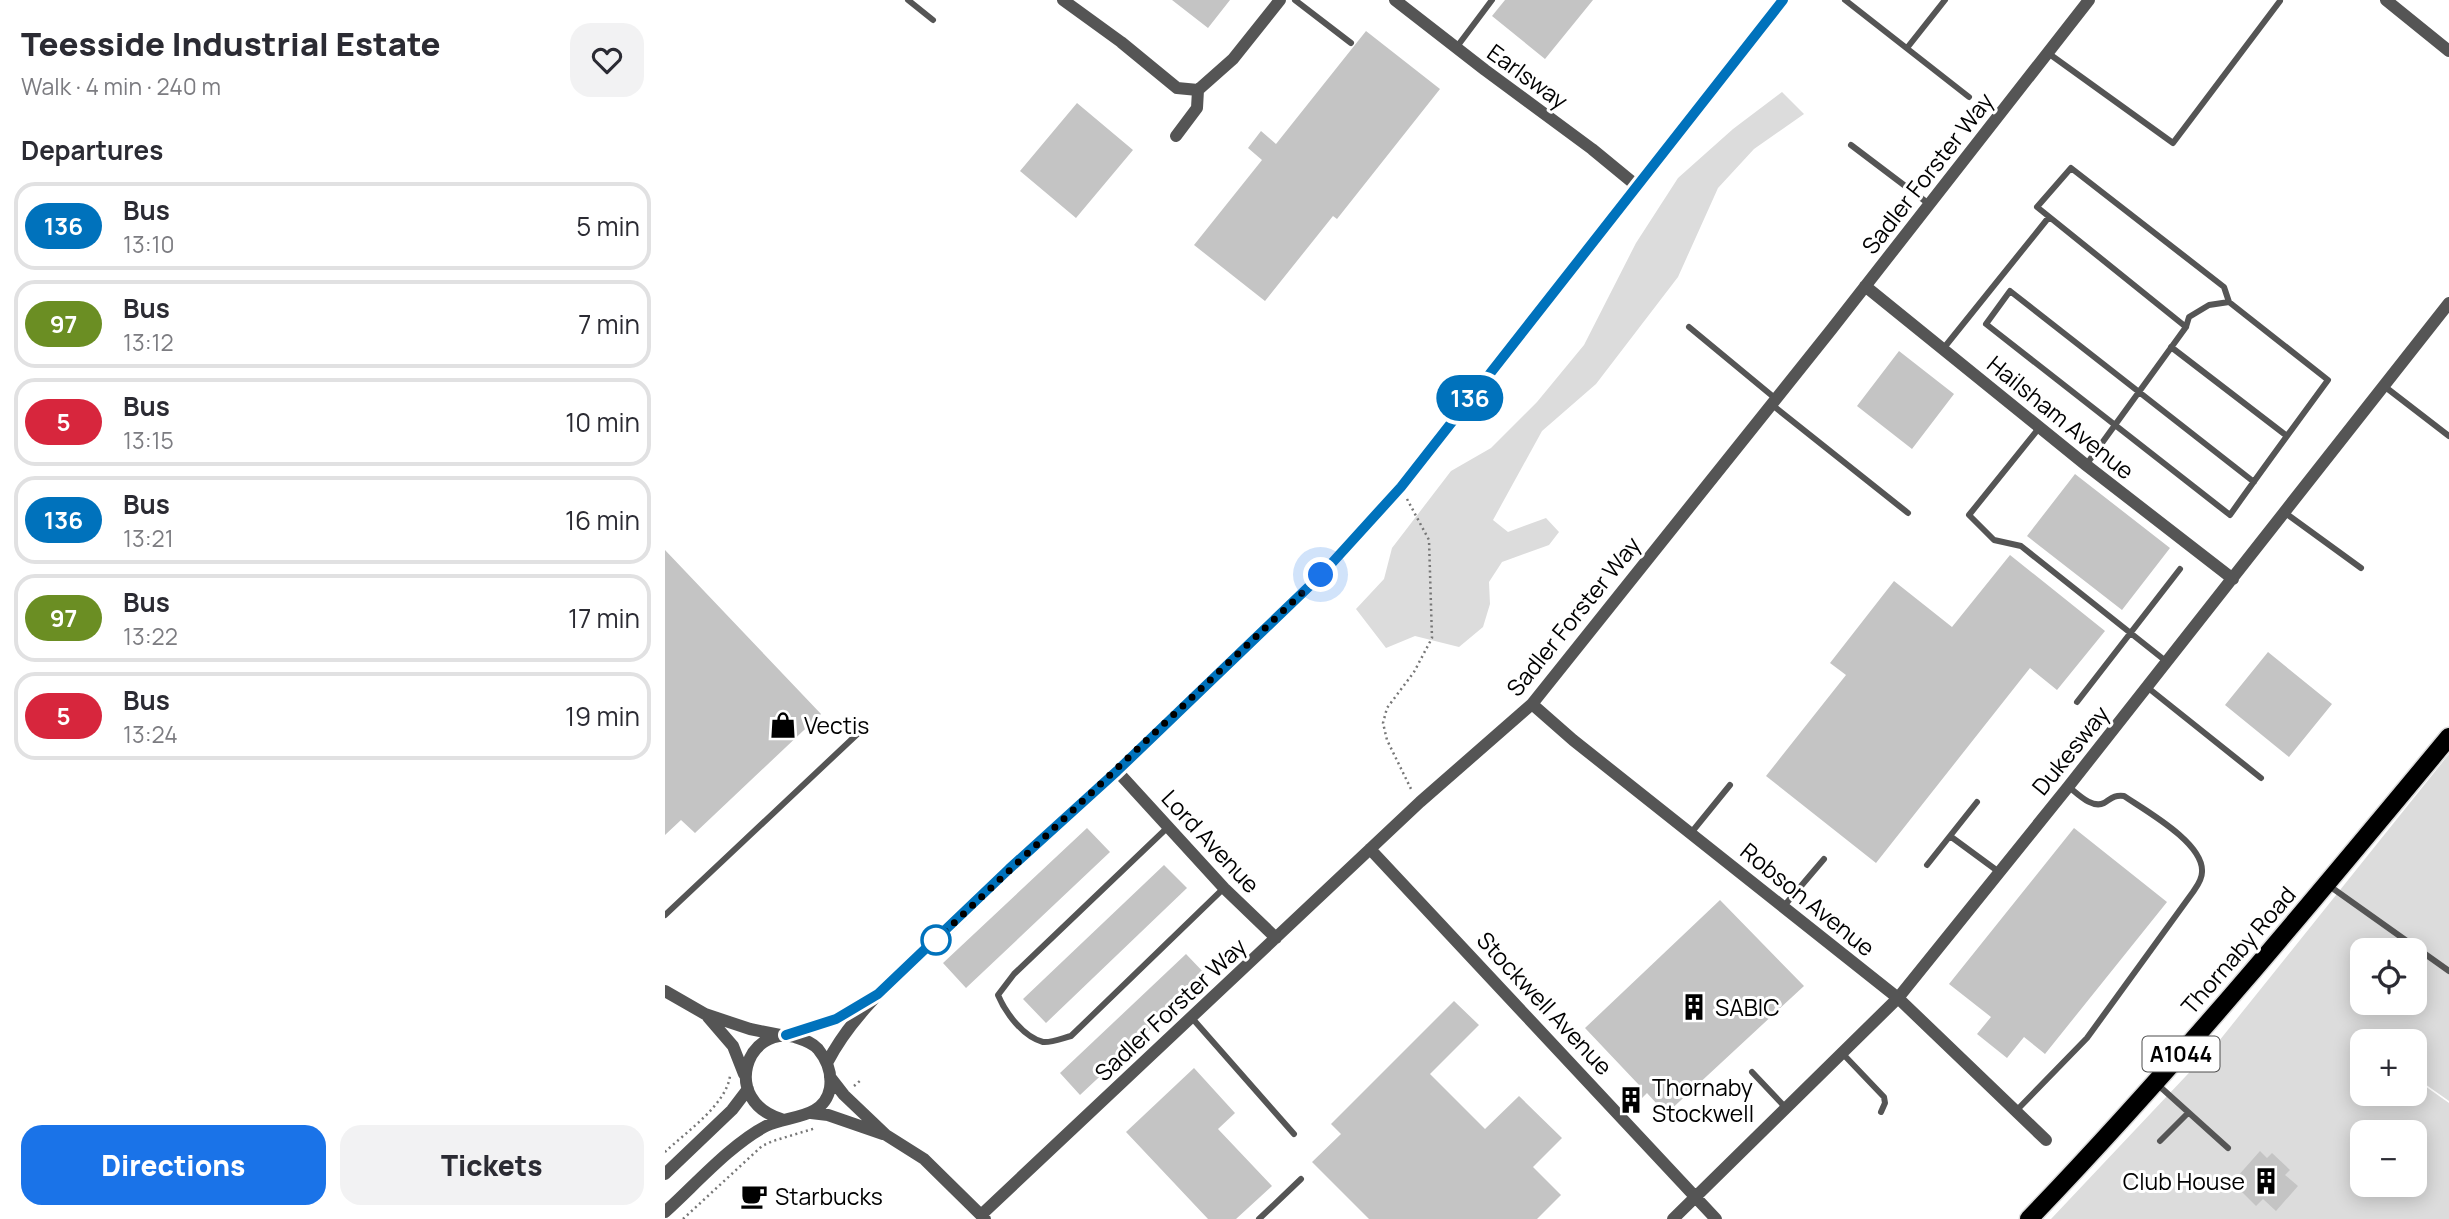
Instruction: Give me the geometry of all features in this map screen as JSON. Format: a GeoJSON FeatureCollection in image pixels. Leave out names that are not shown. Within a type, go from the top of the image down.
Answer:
{"type":"FeatureCollection","features":[{"type":"Feature","properties":{"kind":"main road","name":"Thornaby Road"},"geometry":{"type":"LineString","coordinates":[[2029,1219],[2156,1083],[2449,737]]}},
{"type":"Feature","properties":{"kind":"street"},"geometry":{"type":"LineString","coordinates":[[1063,0],[1121,41],[1177,88],[1198,90]]}},
{"type":"Feature","properties":{"kind":"street"},"geometry":{"type":"LineString","coordinates":[[1176,136],[1197,108],[1198,90],[1233,59],[1280,0]]}},
{"type":"Feature","properties":{"kind":"street","name":"Earlsway"},"geometry":{"type":"LineString","coordinates":[[1395,0],[1593,149],[1637,186]]}},
{"type":"Feature","properties":{"kind":"street"},"geometry":{"type":"LineString","coordinates":[[827,1063],[837,1044],[878,994],[1117,771],[1321,575],[1401,487],[1783,0]]}},
{"type":"Feature","properties":{"kind":"street","name":"Sadler Forster Way"},"geometry":{"type":"LineString","coordinates":[[983,1217],[1420,802],[1532,705],[2089,0]]}},
{"type":"Feature","properties":{"kind":"street"},"geometry":{"type":"LineString","coordinates":[[2385,0],[2449,51]]}},
{"type":"Feature","properties":{"kind":"street","name":"Hailsham Avenue"},"geometry":{"type":"LineString","coordinates":[[1865,286],[2086,465],[2233,579]]}},
{"type":"Feature","properties":{"kind":"street","name":"Dukesway"},"geometry":{"type":"LineString","coordinates":[[1673,1219],[1898,998],[2233,579],[2449,303]]}},
{"type":"Feature","properties":{"kind":"street","name":"Robson Avenue"},"geometry":{"type":"LineString","coordinates":[[1532,705],[1898,998],[2046,1140]]}},
{"type":"Feature","properties":{"kind":"street","name":"Lord Avenue"},"geometry":{"type":"LineString","coordinates":[[1117,771],[1224,888],[1276,938]]}},
{"type":"Feature","properties":{"kind":"street","name":"Stockwell Avenue"},"geometry":{"type":"LineString","coordinates":[[1370,849],[1716,1219]]}},
{"type":"Feature","properties":{"kind":"street"},"geometry":{"type":"LineString","coordinates":[[665,991],[705,1014],[750,1029],[814,1045],[827,1063],[830,1077],[830,1090],[823,1102],[811,1113],[794,1119],[782,1119],[762,1111],[752,1100],[733,1046],[705,1014]]}},
{"type":"Feature","properties":{"kind":"street"},"geometry":{"type":"LineString","coordinates":[[745,1075],[750,1058],[769,1040],[836,1019],[878,994]]}},
{"type":"Feature","properties":{"kind":"street"},"geometry":{"type":"LineString","coordinates":[[830,1077],[844,1095],[886,1136]]}},
{"type":"Feature","properties":{"kind":"street"},"geometry":{"type":"LineString","coordinates":[[665,1174],[732,1110],[748,1089]]}},
{"type":"Feature","properties":{"kind":"street"},"geometry":{"type":"LineString","coordinates":[[811,1113],[828,1115],[886,1136],[924,1159],[983,1217]]}},
{"type":"Feature","properties":{"kind":"street"},"geometry":{"type":"LineString","coordinates":[[665,1212],[749,1136],[782,1119]]}},
{"type":"Feature","properties":{"kind":"lane"},"geometry":{"type":"LineString","coordinates":[[908,0],[933,20]]}},
{"type":"Feature","properties":{"kind":"lane"},"geometry":{"type":"LineString","coordinates":[[1295,0],[1351,43]]}},
{"type":"Feature","properties":{"kind":"lane"},"geometry":{"type":"LineString","coordinates":[[1456,48],[1492,0]]}},
{"type":"Feature","properties":{"kind":"lane"},"geometry":{"type":"LineString","coordinates":[[1845,0],[1969,97]]}},
{"type":"Feature","properties":{"kind":"lane"},"geometry":{"type":"LineString","coordinates":[[1907,48],[1945,0]]}},
{"type":"Feature","properties":{"kind":"lane"},"geometry":{"type":"LineString","coordinates":[[2048,53],[2173,143],[2280,1]]}},
{"type":"Feature","properties":{"kind":"lane"},"geometry":{"type":"LineString","coordinates":[[1850,145],[1929,204]]}},
{"type":"Feature","properties":{"kind":"lane"},"geometry":{"type":"LineString","coordinates":[[2186,327],[2037,207],[2071,168],[2224,287],[2229,302],[2328,380],[2230,515],[1986,324],[2010,291],[2253,482]]}},
{"type":"Feature","properties":{"kind":"lane"},"geometry":{"type":"LineString","coordinates":[[1943,349],[2049,217]]}},
{"type":"Feature","properties":{"kind":"lane"},"geometry":{"type":"LineString","coordinates":[[2086,465],[2140,394],[2186,327],[2189,317],[2209,305],[2229,302]]}},
{"type":"Feature","properties":{"kind":"lane"},"geometry":{"type":"LineString","coordinates":[[1689,327],[1773,402],[1908,513]]}},
{"type":"Feature","properties":{"kind":"lane"},"geometry":{"type":"LineString","coordinates":[[2171,347],[2287,436]]}},
{"type":"Feature","properties":{"kind":"lane"},"geometry":{"type":"LineString","coordinates":[[2384,386],[2449,436]]}},
{"type":"Feature","properties":{"kind":"lane"},"geometry":{"type":"LineString","coordinates":[[2040,426],[1969,515],[1994,540],[2021,546],[2167,662]]}},
{"type":"Feature","properties":{"kind":"lane"},"geometry":{"type":"LineString","coordinates":[[2284,512],[2361,568]]}},
{"type":"Feature","properties":{"kind":"lane"},"geometry":{"type":"LineString","coordinates":[[2077,702],[2180,569]]}},
{"type":"Feature","properties":{"kind":"lane"},"geometry":{"type":"LineString","coordinates":[[2147,687],[2261,778]]}},
{"type":"Feature","properties":{"kind":"lane"},"geometry":{"type":"LineString","coordinates":[[665,915],[867,724]]}},
{"type":"Feature","properties":{"kind":"lane"},"geometry":{"type":"LineString","coordinates":[[1691,833],[1730,785]]}},
{"type":"Feature","properties":{"kind":"lane"},"geometry":{"type":"LineString","coordinates":[[2015,1111],[2087,1038],[2193,892],[2202,873],[2199,856],[2188,842],[2125,796],[2115,795],[2095,805],[2068,787]]}},
{"type":"Feature","properties":{"kind":"lane"},"geometry":{"type":"LineString","coordinates":[[1927,865],[1977,802]]}},
{"type":"Feature","properties":{"kind":"lane"},"geometry":{"type":"LineString","coordinates":[[1168,827],[1014,974],[998,995],[1004,1010],[1031,1036],[1046,1043],[1070,1036],[1224,888]]}},
{"type":"Feature","properties":{"kind":"lane"},"geometry":{"type":"LineString","coordinates":[[1950,836],[1999,872]]}},
{"type":"Feature","properties":{"kind":"lane"},"geometry":{"type":"LineString","coordinates":[[1784,906],[1824,859]]}},
{"type":"Feature","properties":{"kind":"lane"},"geometry":{"type":"LineString","coordinates":[[2327,884],[2449,971]]}},
{"type":"Feature","properties":{"kind":"lane"},"geometry":{"type":"LineString","coordinates":[[1192,1018],[1294,1133]]}},
{"type":"Feature","properties":{"kind":"lane"},"geometry":{"type":"LineString","coordinates":[[1843,1054],[1884,1097],[1885,1103],[1881,1112]]}},
{"type":"Feature","properties":{"kind":"lane"},"geometry":{"type":"LineString","coordinates":[[1752,1072],[1787,1109]]}},
{"type":"Feature","properties":{"kind":"lane"},"geometry":{"type":"LineString","coordinates":[[2156,1083],[2228,1148]]}},
{"type":"Feature","properties":{"kind":"lane"},"geometry":{"type":"LineString","coordinates":[[2160,1141],[2188,1112]]}},
{"type":"Feature","properties":{"kind":"lane"},"geometry":{"type":"LineString","coordinates":[[1259,1219],[1301,1179]]}},
{"type":"Feature","properties":{"kind":"path"},"geometry":{"type":"LineString","coordinates":[[1401,487],[1429,540],[1432,638],[1414,672],[1387,708],[1383,723],[1387,740],[1416,799],[1420,802]]}},
{"type":"Feature","properties":{"kind":"path"},"geometry":{"type":"LineString","coordinates":[[665,1152],[722,1099],[729,1085],[730,1070]]}},
{"type":"Feature","properties":{"kind":"path"},"geometry":{"type":"LineString","coordinates":[[683,1219],[762,1146],[823,1126]]}},
{"type":"Feature","properties":{"kind":"shaded area"},"geometry":{"type":"Polygon","coordinates":[[[1782,92],[1804,114],[1754,149],[1718,188],[1678,277],[1596,384],[1542,431],[1493,520],[1508,532],[1546,518],[1559,532],[1549,545],[1502,562],[1489,582],[1490,604],[1483,627],[1459,647],[1415,636],[1386,648],[1356,609],[1384,579],[1392,548],[1451,471],[1491,448],[1537,402],[1584,345],[1636,243],[1678,178],[1733,129],[1782,92]]]}},
{"type":"Feature","properties":{"kind":"shaded area"},"geometry":{"type":"Polygon","coordinates":[[[2449,754],[2449,1101],[2427,1085],[2427,1029],[2350,1029],[2350,1106],[2427,1106],[2427,1087],[2449,1103],[2449,1219],[2051,1219],[2219,1041],[2449,754]]]}},
{"type":"Feature","properties":{"kind":"building"},"geometry":{"type":"Polygon","coordinates":[[[1172,0],[1230,0],[1208,28],[1172,0]]]}},
{"type":"Feature","properties":{"kind":"building"},"geometry":{"type":"Polygon","coordinates":[[[1505,0],[1593,0],[1545,59],[1492,16],[1505,0]]]}},
{"type":"Feature","properties":{"kind":"building"},"geometry":{"type":"Polygon","coordinates":[[[1366,31],[1440,89],[1337,219],[1333,216],[1265,301],[1194,245],[1262,160],[1248,148],[1261,131],[1276,144],[1366,31]]]}},
{"type":"Feature","properties":{"kind":"building"},"geometry":{"type":"Polygon","coordinates":[[[1077,103],[1133,150],[1076,218],[1020,171],[1077,103]]]}},
{"type":"Feature","properties":{"kind":"building"},"geometry":{"type":"Polygon","coordinates":[[[1899,351],[1954,394],[1912,449],[1857,406],[1899,351]]]}},
{"type":"Feature","properties":{"kind":"building"},"geometry":{"type":"Polygon","coordinates":[[[2075,474],[2170,548],[2122,610],[2027,536],[2075,474]]]}},
{"type":"Feature","properties":{"kind":"building"},"geometry":{"type":"Polygon","coordinates":[[[665,550],[821,714],[695,833],[681,820],[665,835],[665,550]]]}},
{"type":"Feature","properties":{"kind":"building"},"geometry":{"type":"Polygon","coordinates":[[[2010,555],[2105,631],[2057,690],[2030,668],[1876,863],[1766,776],[1846,675],[1830,663],[1894,581],[1952,627],[2010,555]]]}},
{"type":"Feature","properties":{"kind":"building"},"geometry":{"type":"Polygon","coordinates":[[[2268,652],[2332,704],[2289,757],[2225,705],[2268,652]]]}},
{"type":"Feature","properties":{"kind":"building"},"geometry":{"type":"Polygon","coordinates":[[[1087,828],[1110,852],[966,988],[943,963],[1087,828]]]}},
{"type":"Feature","properties":{"kind":"building"},"geometry":{"type":"Polygon","coordinates":[[[2074,828],[2167,902],[2045,1054],[2024,1037],[2007,1058],[1977,1034],[1991,1017],[1949,984],[2074,828]]]}},
{"type":"Feature","properties":{"kind":"building"},"geometry":{"type":"Polygon","coordinates":[[[1164,865],[1187,888],[1046,1023],[1023,999],[1164,865]]]}},
{"type":"Feature","properties":{"kind":"building","name":"SABIC"},"geometry":{"type":"Polygon","coordinates":[[[1720,900],[1804,986],[1666,1114],[1647,1093],[1632,1108],[1623,1099],[1639,1085],[1585,1028],[1720,900]]]}},
{"type":"Feature","properties":{"kind":"building"},"geometry":{"type":"Polygon","coordinates":[[[1186,954],[1207,976],[1080,1095],[1060,1073],[1186,954]]]}},
{"type":"Feature","properties":{"kind":"building"},"geometry":{"type":"Polygon","coordinates":[[[1454,1001],[1479,1025],[1430,1074],[1485,1129],[1519,1096],[1562,1138],[1533,1167],[1561,1195],[1537,1219],[1369,1219],[1312,1162],[1341,1134],[1331,1124],[1454,1001]]]}},
{"type":"Feature","properties":{"kind":"building"},"geometry":{"type":"Polygon","coordinates":[[[1194,1068],[1235,1113],[1218,1129],[1272,1186],[1236,1219],[1208,1219],[1126,1132],[1194,1068]]]}},
{"type":"Feature","properties":{"kind":"building","name":"Club House"},"geometry":{"type":"Polygon","coordinates":[[[2260,1151],[2267,1158],[2272,1153],[2290,1170],[2285,1175],[2298,1186],[2276,1211],[2263,1199],[2256,1206],[2240,1190],[2245,1184],[2237,1177],[2260,1151]]]}},
{"type":"Feature","properties":{"kind":"bus line","name":"136"},"geometry":{"type":"LineString","coordinates":[[786,1035],[836,1019],[878,994],[1117,771],[1321,575],[1401,487],[1783,0]]}},
{"type":"Feature","properties":{"kind":"place","name":"Vectis"},"geometry":{"type":"Point","coordinates":[783,725]}},
{"type":"Feature","properties":{"kind":"place","name":"SABIC"},"geometry":{"type":"Point","coordinates":[1694,1007]}},
{"type":"Feature","properties":{"kind":"place","name":"Thornaby Stockwell"},"geometry":{"type":"Point","coordinates":[1631,1100]}},
{"type":"Feature","properties":{"kind":"place","name":"Club House"},"geometry":{"type":"Point","coordinates":[2266,1181]}},
{"type":"Feature","properties":{"kind":"place","name":"Starbucks"},"geometry":{"type":"Point","coordinates":[754,1196]}},
{"type":"Feature","properties":{"kind":"route"},"geometry":{"type":"LineString","coordinates":[[936,940],[1321,575]]}}]}
